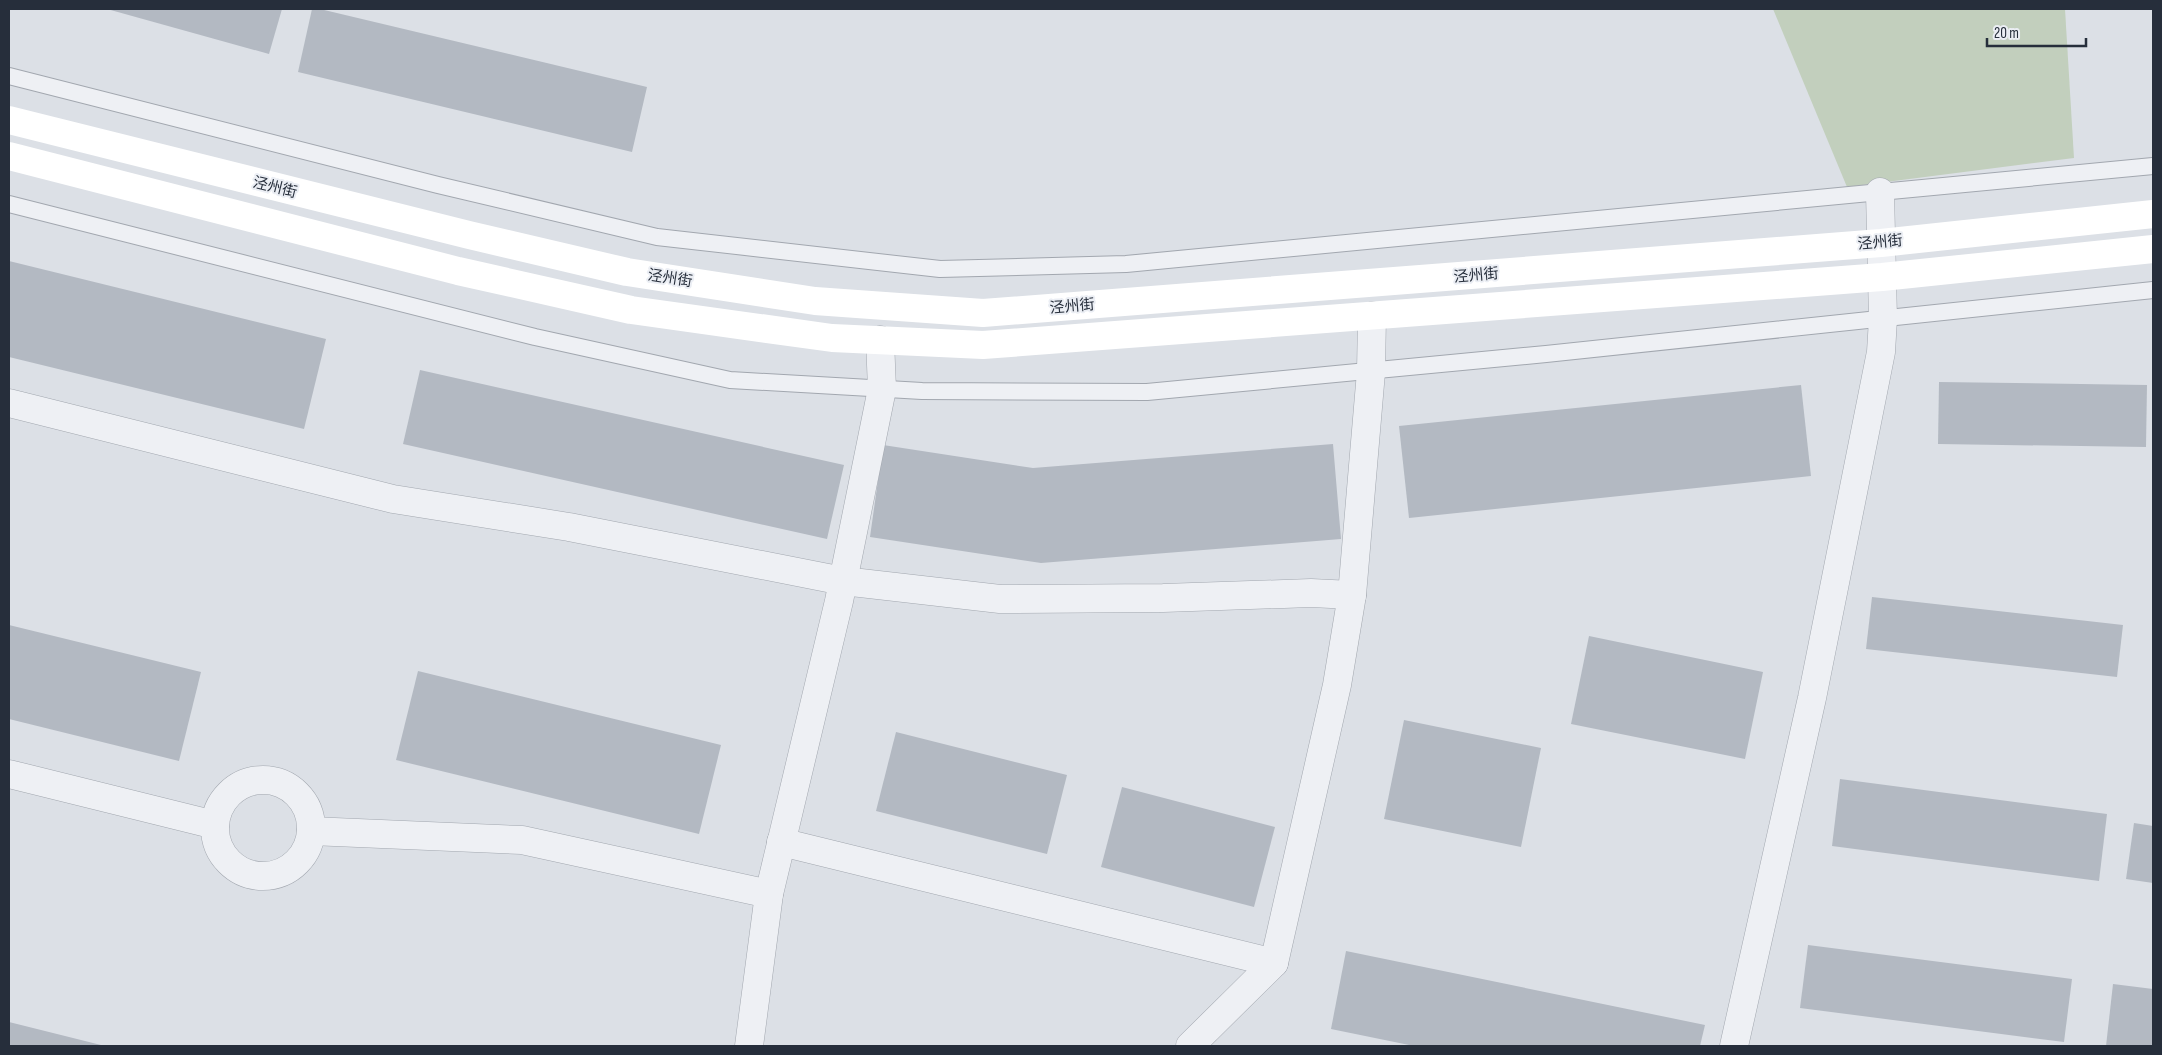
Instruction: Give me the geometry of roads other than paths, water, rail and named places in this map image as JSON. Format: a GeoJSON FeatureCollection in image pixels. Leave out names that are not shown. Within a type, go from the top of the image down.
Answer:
{"type":"FeatureCollection","features":[{"type":"Feature","properties":{"kind":"main road","name":"泾州街"},"geometry":{"type":"LineString","coordinates":[[9,120],[469,235],[628,272],[814,301],[983,314],[1881,243],[2153,214]]}},
{"type":"Feature","properties":{"kind":"main road"},"geometry":{"type":"LineString","coordinates":[[9,156],[458,271],[631,310],[832,338],[983,345],[1882,277],[2153,249]]}},
{"type":"Feature","properties":{"kind":"street"},"geometry":{"type":"LineString","coordinates":[[1734,1046],[1814,689],[1881,352],[1883,319],[1880,192]]}},
{"type":"Feature","properties":{"kind":"street"},"geometry":{"type":"LineString","coordinates":[[1190,1046],[1274,963],[1337,685],[1352,596],[1371,372],[1372,316]]}},
{"type":"Feature","properties":{"kind":"street"},"geometry":{"type":"LineString","coordinates":[[749,1046],[769,894],[844,581],[882,389],[880,340]]}},
{"type":"Feature","properties":{"kind":"street"},"geometry":{"type":"LineString","coordinates":[[9,403],[393,498],[569,528],[844,581],[1000,599],[1163,598],[1311,593],[1352,596]]}},
{"type":"Feature","properties":{"kind":"street"},"geometry":{"type":"LineString","coordinates":[[9,774],[215,825]]}},
{"type":"Feature","properties":{"kind":"street"},"geometry":{"type":"LineString","coordinates":[[266,780],[281,784],[293,791],[304,802],[310,817],[311,831],[308,846],[300,859],[289,869],[275,875],[260,876],[246,873],[233,865],[222,854],[217,840],[215,825],[218,811],[226,798],[237,788],[251,782],[266,780]]}},
{"type":"Feature","properties":{"kind":"street"},"geometry":{"type":"LineString","coordinates":[[311,831],[522,840],[769,894]]}},
{"type":"Feature","properties":{"kind":"street"},"geometry":{"type":"LineString","coordinates":[[781,842],[1274,963]]}},
{"type":"Feature","properties":{"kind":"lane"},"geometry":{"type":"LineString","coordinates":[[9,76],[438,185],[657,237],[940,269],[1126,264],[2153,166]]}},
{"type":"Feature","properties":{"kind":"lane"},"geometry":{"type":"LineString","coordinates":[[9,204],[535,337],[730,380],[922,391],[1147,392],[1371,372],[2153,290]]}}]}
